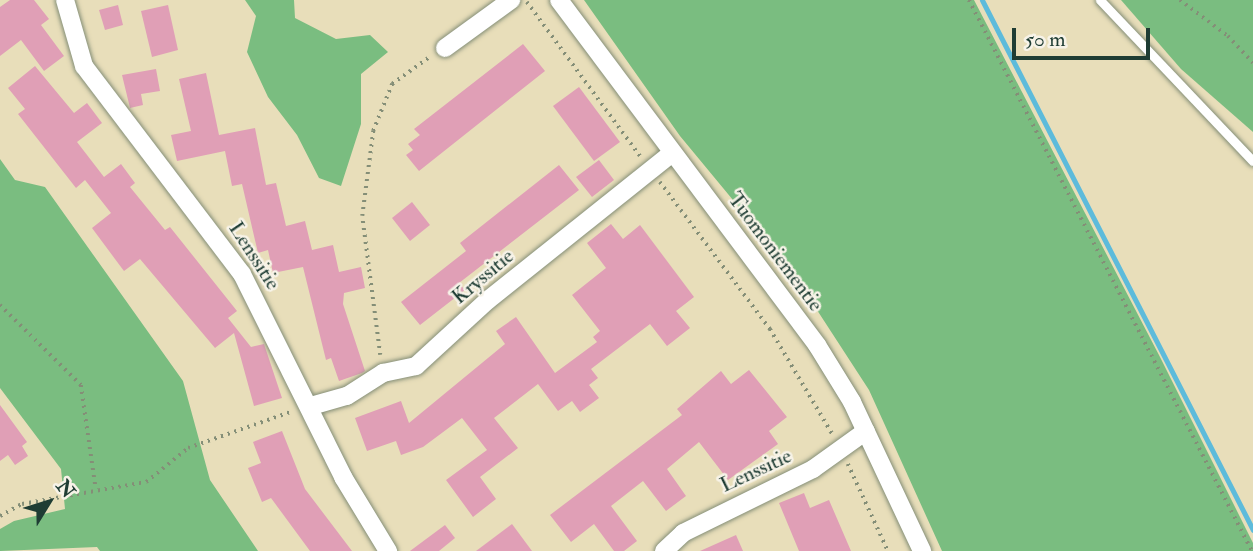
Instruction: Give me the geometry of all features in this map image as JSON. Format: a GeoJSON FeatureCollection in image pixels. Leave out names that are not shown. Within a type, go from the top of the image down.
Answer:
{"type":"FeatureCollection","features":[{"type":"Feature","properties":{"kind":"street","name":"Lenssitie"},"geometry":{"type":"LineString","coordinates":[[65,0],[84,66],[242,274],[311,406],[343,477],[388,551]]}},
{"type":"Feature","properties":{"kind":"street"},"geometry":{"type":"LineString","coordinates":[[445,48],[511,0]]}},
{"type":"Feature","properties":{"kind":"street","name":"Tuomoniementie"},"geometry":{"type":"LineString","coordinates":[[559,0],[671,154],[810,335],[866,431],[922,551]]}},
{"type":"Feature","properties":{"kind":"street","name":"Kryssitie"},"geometry":{"type":"LineString","coordinates":[[311,406],[347,396],[383,373],[416,366],[488,300],[671,154]]}},
{"type":"Feature","properties":{"kind":"street","name":"Lenssitie"},"geometry":{"type":"LineString","coordinates":[[664,551],[683,533],[813,469],[866,431]]}},
{"type":"Feature","properties":{"kind":"lane"},"geometry":{"type":"LineString","coordinates":[[1100,0],[1253,161]]}},
{"type":"Feature","properties":{"kind":"path"},"geometry":{"type":"LineString","coordinates":[[526,0],[770,329],[840,450],[888,551]]}},
{"type":"Feature","properties":{"kind":"path"},"geometry":{"type":"LineString","coordinates":[[969,0],[1252,551]]}},
{"type":"Feature","properties":{"kind":"path"},"geometry":{"type":"LineString","coordinates":[[1180,0],[1228,36],[1253,63]]}},
{"type":"Feature","properties":{"kind":"path"},"geometry":{"type":"LineString","coordinates":[[383,373],[362,216],[373,131],[393,84],[445,48]]}},
{"type":"Feature","properties":{"kind":"path"},"geometry":{"type":"LineString","coordinates":[[0,305],[81,385],[96,489]]}},
{"type":"Feature","properties":{"kind":"path"},"geometry":{"type":"LineString","coordinates":[[0,516],[22,504],[146,482],[188,448],[311,406]]}},
{"type":"Feature","properties":{"kind":"green space"},"geometry":{"type":"Polygon","coordinates":[[[245,0],[294,0],[295,18],[336,39],[370,35],[388,52],[361,74],[361,124],[341,186],[319,178],[297,135],[268,97],[247,52],[256,16],[245,0]]]}},
{"type":"Feature","properties":{"kind":"green space"},"geometry":{"type":"Polygon","coordinates":[[[584,0],[974,0],[1160,357],[1253,543],[1253,551],[942,551],[869,390],[791,270],[680,136],[584,0]]]}},
{"type":"Feature","properties":{"kind":"green space"},"geometry":{"type":"Polygon","coordinates":[[[1121,0],[1253,0],[1253,132],[1181,69],[1121,0]]]}},
{"type":"Feature","properties":{"kind":"green space"},"geometry":{"type":"Polygon","coordinates":[[[0,159],[15,180],[45,187],[183,381],[210,480],[258,551],[100,551],[97,547],[0,551],[0,529],[14,521],[65,509],[61,469],[0,388],[0,159]]]}},
{"type":"Feature","properties":{"kind":"building"},"geometry":{"type":"Polygon","coordinates":[[[10,0],[34,0],[49,19],[41,25],[64,56],[44,71],[21,40],[0,56],[0,7],[10,0]]]}},
{"type":"Feature","properties":{"kind":"building"},"geometry":{"type":"Polygon","coordinates":[[[118,5],[123,25],[105,30],[99,10],[118,5]]]}},
{"type":"Feature","properties":{"kind":"building"},"geometry":{"type":"Polygon","coordinates":[[[168,5],[178,50],[152,57],[141,11],[168,5]]]}},
{"type":"Feature","properties":{"kind":"building"},"geometry":{"type":"Polygon","coordinates":[[[523,44],[545,71],[419,171],[406,155],[413,150],[408,144],[420,135],[414,129],[523,44]]]}},
{"type":"Feature","properties":{"kind":"building"},"geometry":{"type":"Polygon","coordinates":[[[35,66],[74,113],[87,103],[102,123],[77,142],[104,177],[121,164],[135,183],[130,187],[165,230],[170,227],[237,311],[228,318],[251,347],[264,344],[282,398],[254,406],[234,333],[215,348],[140,259],[124,271],[115,259],[92,228],[111,213],[85,180],[76,188],[18,114],[25,109],[8,88],[35,66]]]}},
{"type":"Feature","properties":{"kind":"building"},"geometry":{"type":"Polygon","coordinates":[[[156,69],[160,91],[141,94],[143,105],[130,108],[122,75],[156,69]]]}},
{"type":"Feature","properties":{"kind":"building"},"geometry":{"type":"Polygon","coordinates":[[[206,73],[219,135],[255,128],[266,185],[276,183],[286,226],[305,221],[312,250],[333,245],[339,272],[361,267],[365,288],[344,293],[343,304],[365,371],[362,373],[339,381],[331,358],[326,360],[303,267],[273,273],[268,250],[258,253],[242,184],[232,186],[225,151],[177,161],[171,135],[191,131],[179,79],[206,73]]]}},
{"type":"Feature","properties":{"kind":"building"},"geometry":{"type":"Polygon","coordinates":[[[579,87],[620,142],[594,161],[553,106],[579,87]]]}},
{"type":"Feature","properties":{"kind":"building"},"geometry":{"type":"Polygon","coordinates":[[[599,160],[614,180],[592,197],[576,177],[599,160]]]}},
{"type":"Feature","properties":{"kind":"building"},"geometry":{"type":"Polygon","coordinates":[[[559,165],[579,190],[459,283],[465,290],[420,325],[401,302],[466,251],[460,243],[559,165]]]}},
{"type":"Feature","properties":{"kind":"building"},"geometry":{"type":"Polygon","coordinates":[[[412,202],[430,225],[410,241],[392,218],[412,202]]]}},
{"type":"Feature","properties":{"kind":"building"},"geometry":{"type":"Polygon","coordinates":[[[611,224],[623,239],[640,225],[694,297],[676,311],[690,328],[667,346],[650,324],[591,369],[598,378],[589,385],[599,398],[580,412],[572,401],[558,411],[538,384],[494,418],[518,448],[480,477],[496,499],[473,517],[446,480],[487,450],[462,418],[423,447],[401,455],[396,441],[367,451],[355,418],[401,401],[409,423],[505,344],[496,331],[516,317],[555,373],[597,342],[593,337],[600,331],[572,295],[606,268],[587,243],[611,224]]]}},
{"type":"Feature","properties":{"kind":"building"},"geometry":{"type":"Polygon","coordinates":[[[749,370],[787,417],[769,431],[778,444],[728,480],[699,442],[667,469],[686,496],[666,511],[643,481],[611,506],[637,541],[624,551],[614,551],[594,524],[571,542],[550,515],[682,415],[677,409],[721,371],[731,384],[749,370]]]}},
{"type":"Feature","properties":{"kind":"building"},"geometry":{"type":"Polygon","coordinates":[[[0,405],[27,442],[22,446],[28,456],[15,465],[8,455],[0,461],[0,405]]]}},
{"type":"Feature","properties":{"kind":"building"},"geometry":{"type":"Polygon","coordinates":[[[282,431],[305,489],[352,551],[310,551],[271,498],[262,502],[248,468],[261,463],[253,442],[282,431]]]}},
{"type":"Feature","properties":{"kind":"building"},"geometry":{"type":"Polygon","coordinates":[[[804,493],[810,508],[829,500],[851,551],[799,551],[779,503],[804,493]]]}},
{"type":"Feature","properties":{"kind":"building"},"geometry":{"type":"Polygon","coordinates":[[[512,524],[532,551],[476,551],[512,524]]]}},
{"type":"Feature","properties":{"kind":"building"},"geometry":{"type":"Polygon","coordinates":[[[445,525],[455,538],[439,551],[410,551],[445,525]]]}},
{"type":"Feature","properties":{"kind":"building"},"geometry":{"type":"Polygon","coordinates":[[[736,535],[743,551],[700,551],[736,535]]]}},
{"type":"Feature","properties":{"kind":"waterway"},"geometry":{"type":"LineString","coordinates":[[982,0],[1253,530]]}}]}
